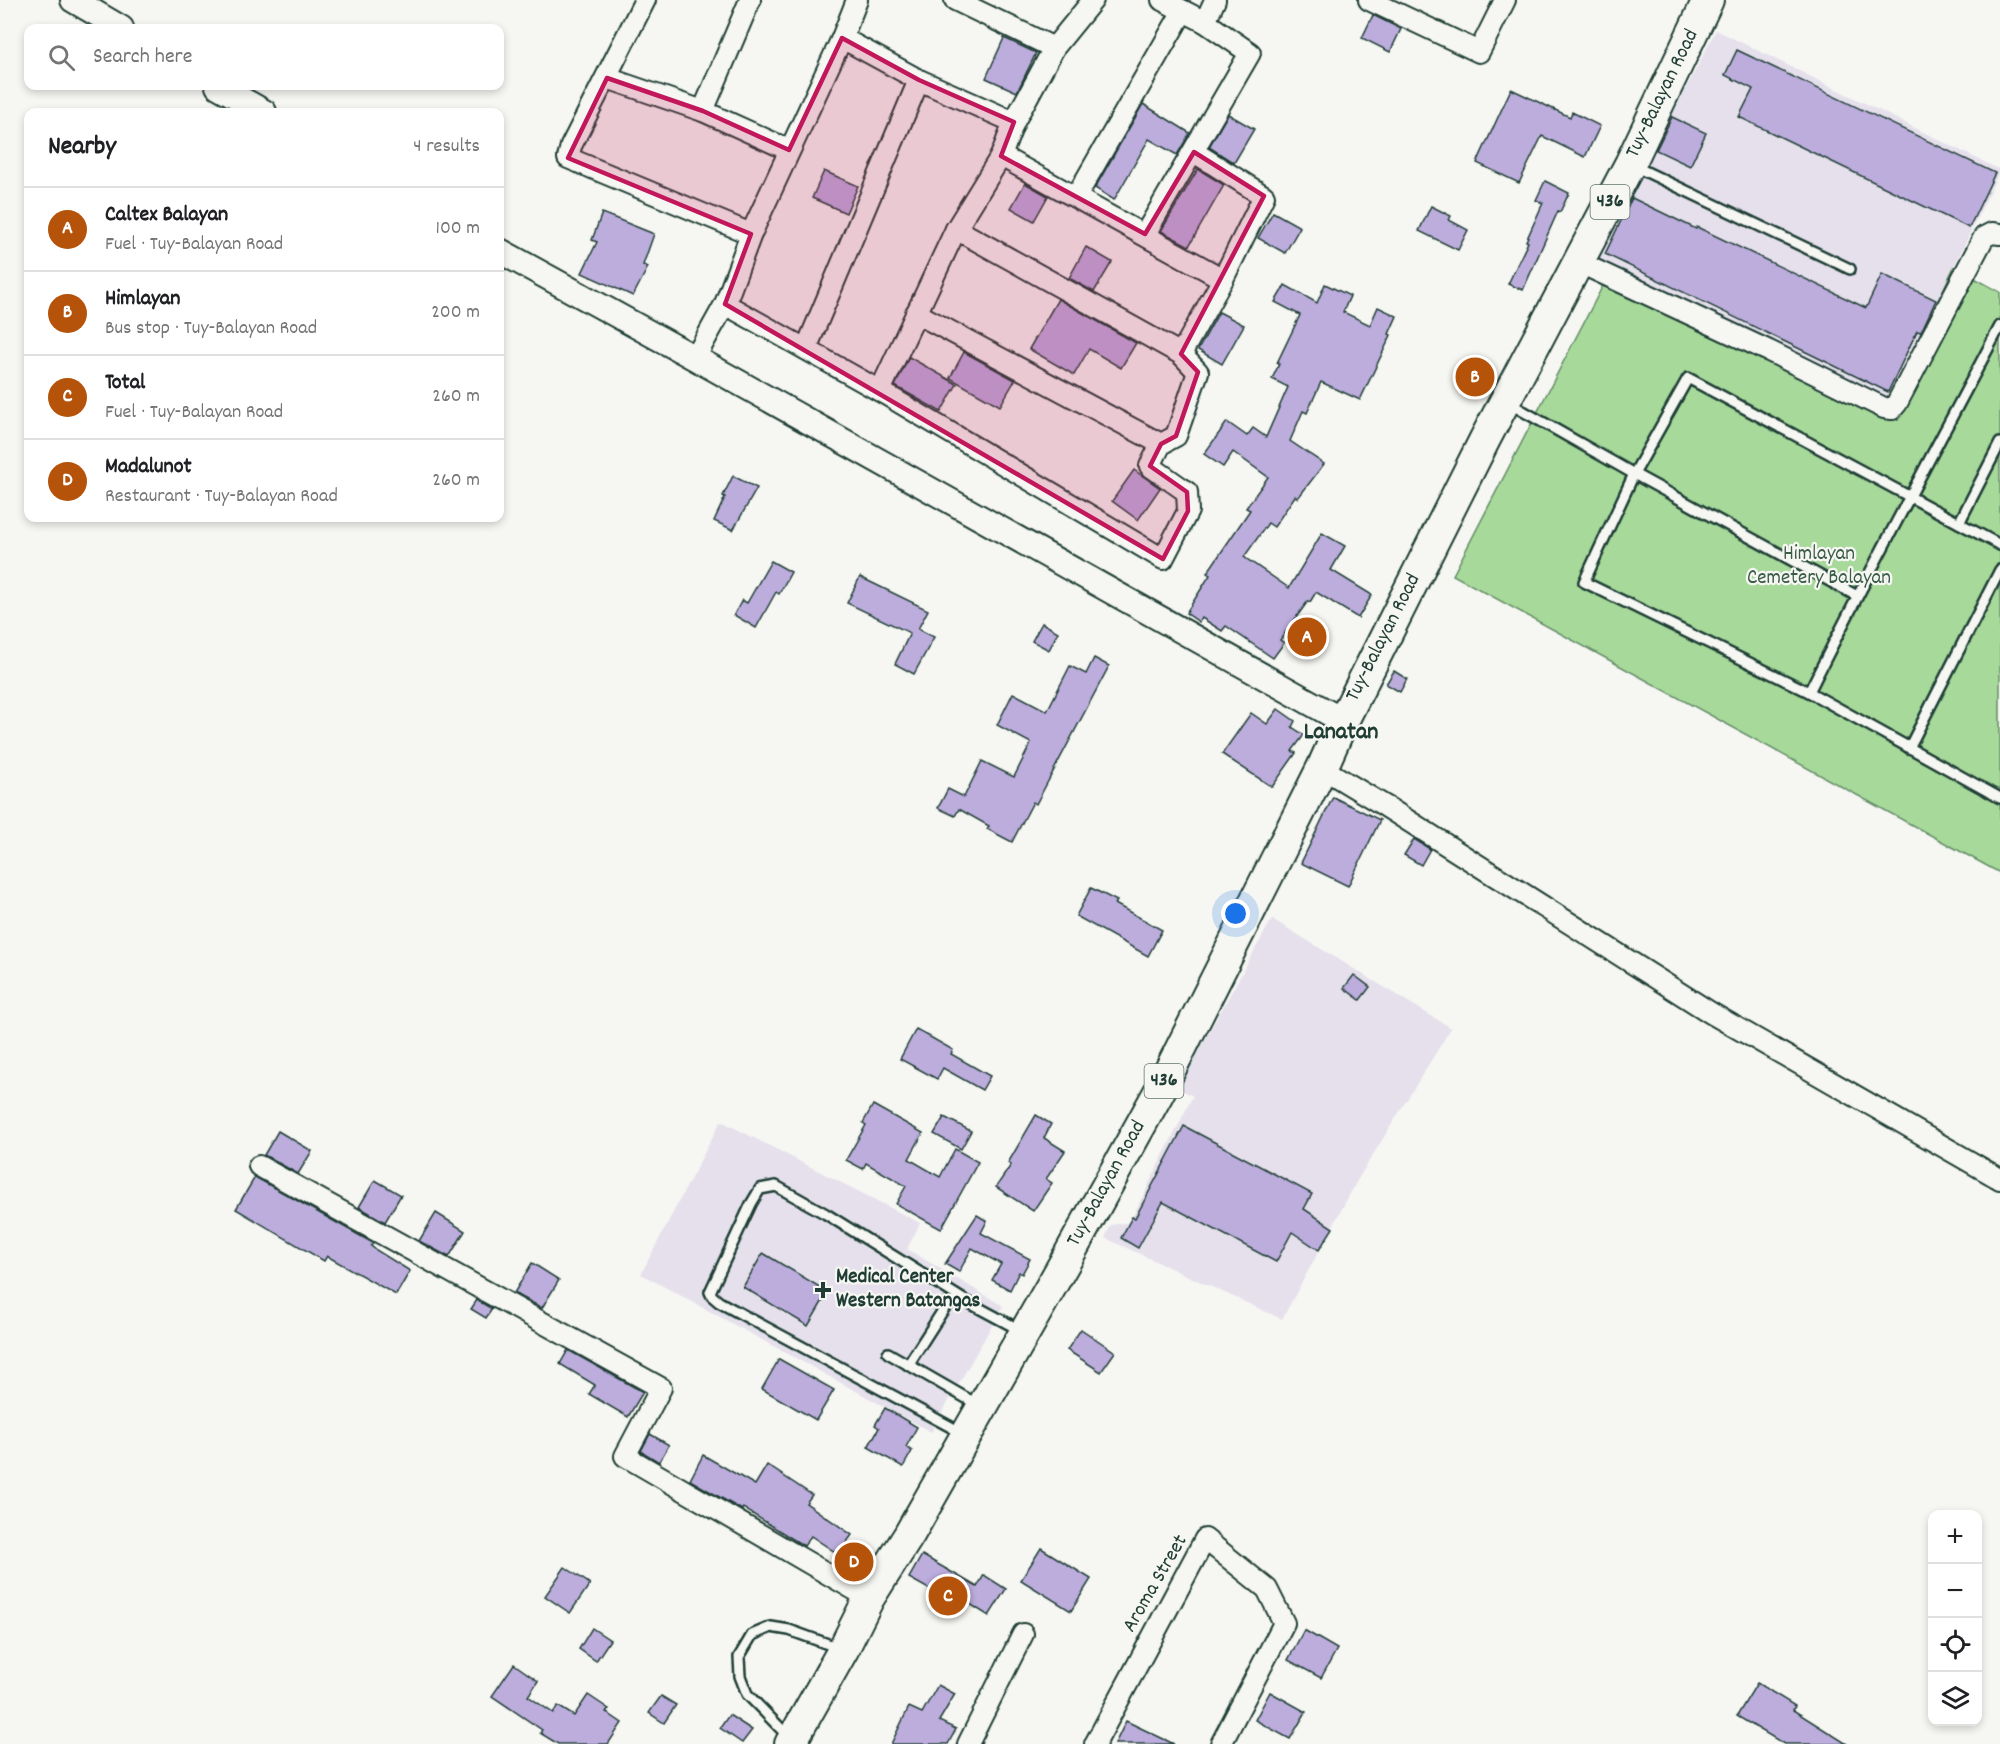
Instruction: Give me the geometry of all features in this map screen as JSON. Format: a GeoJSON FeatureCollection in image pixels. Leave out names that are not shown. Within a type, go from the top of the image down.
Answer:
{"type":"FeatureCollection","features":[{"type":"Feature","properties":{"kind":"main road","name":"Tuy-Balayan Road"},"geometry":{"type":"LineString","coordinates":[[791,1742],[870,1598],[909,1535],[1065,1262],[1159,1092],[1505,400],[1630,164],[1708,0]]}},
{"type":"Feature","properties":{"kind":"street"},"geometry":{"type":"LineString","coordinates":[[73,0],[114,24]]}},
{"type":"Feature","properties":{"kind":"street"},"geometry":{"type":"LineString","coordinates":[[645,0],[571,146],[568,158],[751,234]]}},
{"type":"Feature","properties":{"kind":"street"},"geometry":{"type":"LineString","coordinates":[[703,111],[750,0]]}},
{"type":"Feature","properties":{"kind":"street"},"geometry":{"type":"LineString","coordinates":[[695,358],[724,304],[751,234],[842,38],[857,0]]}},
{"type":"Feature","properties":{"kind":"street"},"geometry":{"type":"LineString","coordinates":[[955,0],[1054,48]]}},
{"type":"Feature","properties":{"kind":"street"},"geometry":{"type":"LineString","coordinates":[[880,391],[956,228],[1001,156],[1014,122],[1054,48],[1094,0]]}},
{"type":"Feature","properties":{"kind":"street"},"geometry":{"type":"LineString","coordinates":[[1145,234],[1250,53],[1205,22],[1162,0]]}},
{"type":"Feature","properties":{"kind":"street"},"geometry":{"type":"LineString","coordinates":[[1205,22],[1215,0]]}},
{"type":"Feature","properties":{"kind":"street"},"geometry":{"type":"LineString","coordinates":[[1369,0],[1479,52],[1505,0]]}},
{"type":"Feature","properties":{"kind":"street"},"geometry":{"type":"LineString","coordinates":[[1076,197],[1184,11]]}},
{"type":"Feature","properties":{"kind":"street"},"geometry":{"type":"LineString","coordinates":[[842,38],[919,81],[1014,122]]}},
{"type":"Feature","properties":{"kind":"street"},"geometry":{"type":"LineString","coordinates":[[607,78],[703,111],[789,150]]}},
{"type":"Feature","properties":{"kind":"street"},"geometry":{"type":"LineString","coordinates":[[806,349],[919,81]]}},
{"type":"Feature","properties":{"kind":"street"},"geometry":{"type":"LineString","coordinates":[[225,90],[257,108]]}},
{"type":"Feature","properties":{"kind":"street"},"geometry":{"type":"LineString","coordinates":[[1181,354],[1223,279],[1264,196],[1194,152]]}},
{"type":"Feature","properties":{"kind":"street"},"geometry":{"type":"LineString","coordinates":[[1001,156],[1223,279]]}},
{"type":"Feature","properties":{"kind":"street"},"geometry":{"type":"LineString","coordinates":[[724,304],[880,391],[1163,559],[1188,511],[1186,492],[1150,466],[1161,444],[1176,436],[1197,372],[1181,354],[956,228]]}},
{"type":"Feature","properties":{"kind":"street"},"geometry":{"type":"LineString","coordinates":[[1578,262],[1769,351],[1884,408],[1892,409],[1984,237],[1992,233],[2000,234]]}},
{"type":"Feature","properties":{"kind":"street"},"geometry":{"type":"LineString","coordinates":[[504,253],[1343,720]]}},
{"type":"Feature","properties":{"kind":"street"},"geometry":{"type":"LineString","coordinates":[[916,314],[1161,444]]}},
{"type":"Feature","properties":{"kind":"street"},"geometry":{"type":"LineString","coordinates":[[1322,768],[1711,1013],[2000,1179]]}},
{"type":"Feature","properties":{"kind":"street"},"geometry":{"type":"LineString","coordinates":[[259,1166],[661,1388],[625,1456],[870,1598]]}},
{"type":"Feature","properties":{"kind":"street","name":"Aroma Street"},"geometry":{"type":"LineString","coordinates":[[1095,1744],[1205,1539],[1267,1589],[1284,1623],[1221,1744]]}},
{"type":"Feature","properties":{"kind":"street"},"geometry":{"type":"LineString","coordinates":[[968,1744],[1023,1634]]}},
{"type":"Feature","properties":{"kind":"lane"},"geometry":{"type":"LineString","coordinates":[[1630,164],[1850,269]]}},
{"type":"Feature","properties":{"kind":"lane"},"geometry":{"type":"LineString","coordinates":[[1809,692],[1857,596],[2000,326]]}},
{"type":"Feature","properties":{"kind":"lane"},"geometry":{"type":"LineString","coordinates":[[2000,545],[1688,378],[1634,474],[1584,582],[1809,692],[2000,798]]}},
{"type":"Feature","properties":{"kind":"lane"},"geometry":{"type":"LineString","coordinates":[[1505,400],[1634,474],[1857,596]]}},
{"type":"Feature","properties":{"kind":"lane"},"geometry":{"type":"LineString","coordinates":[[1959,523],[2000,443]]}},
{"type":"Feature","properties":{"kind":"lane"},"geometry":{"type":"LineString","coordinates":[[1909,747],[2000,570]]}},
{"type":"Feature","properties":{"kind":"lane"},"geometry":{"type":"LineString","coordinates":[[966,1435],[719,1302],[712,1296],[710,1292],[751,1203],[760,1189],[776,1186],[826,1214],[964,1300],[1024,1332]]}},
{"type":"Feature","properties":{"kind":"lane"},"geometry":{"type":"LineString","coordinates":[[908,1365],[947,1304],[964,1300]]}},
{"type":"Feature","properties":{"kind":"lane"},"geometry":{"type":"LineString","coordinates":[[888,1353],[982,1407]]}},
{"type":"Feature","properties":{"kind":"lane"},"geometry":{"type":"LineString","coordinates":[[791,1742],[747,1694],[740,1676],[739,1657],[752,1635],[771,1627],[789,1630],[843,1650]]}},
{"type":"Feature","properties":{"kind":"highlighted area"},"geometry":{"type":"Polygon","coordinates":[[[842,38],[919,80],[1014,122],[1001,156],[1145,234],[1194,152],[1264,196],[1181,354],[1198,372],[1176,436],[1161,444],[1150,466],[1187,492],[1188,511],[1163,559],[725,304],[751,234],[568,158],[607,78],[703,111],[789,150],[842,38]]]}},
{"type":"Feature","properties":{"kind":"shaded area"},"geometry":{"type":"Polygon","coordinates":[[[1716,30],[2000,170],[1890,401],[1597,261],[1716,30]]]}},
{"type":"Feature","properties":{"kind":"shaded area"},"geometry":{"type":"Polygon","coordinates":[[[1272,919],[1451,1028],[1358,1179],[1282,1319],[1105,1238],[1111,1225],[1130,1222],[1193,1096],[1178,1088],[1272,919]]]}},
{"type":"Feature","properties":{"kind":"shaded area","name":"Medical Center Western Batangas"},"geometry":{"type":"Polygon","coordinates":[[[721,1121],[920,1223],[907,1249],[1003,1306],[931,1432],[641,1274],[721,1121]]]}},
{"type":"Feature","properties":{"kind":"green space","name":"Himlayan Cemetery Balayan"},"geometry":{"type":"Polygon","coordinates":[[[1954,267],[2000,292],[2000,873],[1453,575],[1612,268],[1890,401],[1954,267]]]}},
{"type":"Feature","properties":{"kind":"building"},"geometry":{"type":"Polygon","coordinates":[[[1373,15],[1401,29],[1390,52],[1362,38],[1373,15]]]}},
{"type":"Feature","properties":{"kind":"building"},"geometry":{"type":"Polygon","coordinates":[[[1004,38],[1036,53],[1017,92],[986,78],[1004,38]]]}},
{"type":"Feature","properties":{"kind":"building"},"geometry":{"type":"Polygon","coordinates":[[[1737,50],[1995,173],[1969,228],[1739,117],[1753,89],[1725,75],[1737,50]]]}},
{"type":"Feature","properties":{"kind":"building"},"geometry":{"type":"Polygon","coordinates":[[[1511,89],[1570,117],[1572,112],[1600,126],[1585,157],[1542,136],[1519,183],[1477,163],[1511,89]]]}},
{"type":"Feature","properties":{"kind":"building"},"geometry":{"type":"Polygon","coordinates":[[[1143,104],[1190,133],[1177,155],[1149,139],[1114,200],[1095,188],[1143,104]]]}},
{"type":"Feature","properties":{"kind":"building"},"geometry":{"type":"Polygon","coordinates":[[[1228,114],[1254,129],[1234,163],[1209,147],[1228,114]]]}},
{"type":"Feature","properties":{"kind":"building"},"geometry":{"type":"Polygon","coordinates":[[[1672,117],[1706,133],[1690,166],[1656,150],[1672,117]]]}},
{"type":"Feature","properties":{"kind":"building"},"geometry":{"type":"Polygon","coordinates":[[[1198,169],[1224,185],[1189,246],[1161,231],[1198,169]]]}},
{"type":"Feature","properties":{"kind":"building"},"geometry":{"type":"Polygon","coordinates":[[[824,171],[858,186],[846,213],[812,198],[824,171]]]}},
{"type":"Feature","properties":{"kind":"building"},"geometry":{"type":"Polygon","coordinates":[[[1545,181],[1569,193],[1560,212],[1558,211],[1523,290],[1508,284],[1543,203],[1536,200],[1545,181]]]}},
{"type":"Feature","properties":{"kind":"building"},"geometry":{"type":"Polygon","coordinates":[[[1025,183],[1048,196],[1034,221],[1011,208],[1025,183]]]}},
{"type":"Feature","properties":{"kind":"building"},"geometry":{"type":"Polygon","coordinates":[[[1632,198],[1866,308],[1882,274],[1936,300],[1921,332],[1917,331],[1888,392],[1605,254],[1632,198]]]}},
{"type":"Feature","properties":{"kind":"building"},"geometry":{"type":"Polygon","coordinates":[[[1431,206],[1451,216],[1449,220],[1468,230],[1458,250],[1419,231],[1431,206]]]}},
{"type":"Feature","properties":{"kind":"building"},"geometry":{"type":"Polygon","coordinates":[[[1273,212],[1300,227],[1285,253],[1258,238],[1273,212]]]}},
{"type":"Feature","properties":{"kind":"building"},"geometry":{"type":"Polygon","coordinates":[[[602,213],[654,234],[643,265],[648,267],[633,296],[582,273],[597,242],[592,240],[602,213]]]}},
{"type":"Feature","properties":{"kind":"building"},"geometry":{"type":"Polygon","coordinates":[[[1086,247],[1112,262],[1094,292],[1069,278],[1086,247]]]}},
{"type":"Feature","properties":{"kind":"building"},"geometry":{"type":"Polygon","coordinates":[[[1325,284],[1350,296],[1343,312],[1370,325],[1378,307],[1397,316],[1389,334],[1391,335],[1360,400],[1321,382],[1307,413],[1303,411],[1290,441],[1324,464],[1298,498],[1295,496],[1274,527],[1268,523],[1244,557],[1289,588],[1322,533],[1345,546],[1331,570],[1372,595],[1358,618],[1316,592],[1280,640],[1284,643],[1273,658],[1226,626],[1222,631],[1202,618],[1199,622],[1186,613],[1210,575],[1207,573],[1250,510],[1246,508],[1268,477],[1233,452],[1223,467],[1204,454],[1227,422],[1247,436],[1253,428],[1266,437],[1288,387],[1272,379],[1279,364],[1277,363],[1300,315],[1275,302],[1285,285],[1317,303],[1325,284]]]}},
{"type":"Feature","properties":{"kind":"building"},"geometry":{"type":"Polygon","coordinates":[[[1058,299],[1136,343],[1121,368],[1089,349],[1074,375],[1029,349],[1058,299]]]}},
{"type":"Feature","properties":{"kind":"building"},"geometry":{"type":"Polygon","coordinates":[[[1219,312],[1244,325],[1222,364],[1198,350],[1219,312]]]}},
{"type":"Feature","properties":{"kind":"building"},"geometry":{"type":"Polygon","coordinates":[[[964,352],[1015,380],[1000,406],[950,378],[964,352]]]}},
{"type":"Feature","properties":{"kind":"building"},"geometry":{"type":"Polygon","coordinates":[[[909,357],[957,384],[941,412],[895,386],[909,357]]]}},
{"type":"Feature","properties":{"kind":"building"},"geometry":{"type":"Polygon","coordinates":[[[1134,470],[1160,488],[1138,520],[1112,501],[1134,470]]]}},
{"type":"Feature","properties":{"kind":"building"},"geometry":{"type":"Polygon","coordinates":[[[733,476],[757,488],[733,530],[714,521],[733,476]]]}},
{"type":"Feature","properties":{"kind":"building"},"geometry":{"type":"Polygon","coordinates":[[[771,561],[791,572],[779,594],[776,592],[756,628],[734,615],[742,600],[747,603],[771,561]]]}},
{"type":"Feature","properties":{"kind":"building"},"geometry":{"type":"Polygon","coordinates":[[[860,577],[928,610],[918,629],[934,637],[914,674],[895,664],[910,633],[847,603],[860,577]]]}},
{"type":"Feature","properties":{"kind":"building"},"geometry":{"type":"Polygon","coordinates":[[[1042,623],[1058,632],[1049,650],[1032,641],[1042,623]]]}},
{"type":"Feature","properties":{"kind":"building"},"geometry":{"type":"Polygon","coordinates":[[[1094,658],[1109,666],[1036,804],[1033,802],[1012,842],[987,829],[989,826],[959,809],[955,816],[938,808],[948,789],[964,797],[982,761],[1014,777],[1031,743],[997,725],[1013,693],[1047,711],[1070,666],[1086,674],[1094,658]]]}},
{"type":"Feature","properties":{"kind":"building"},"geometry":{"type":"Polygon","coordinates":[[[1394,671],[1407,679],[1400,692],[1386,684],[1394,671]]]}},
{"type":"Feature","properties":{"kind":"building"},"geometry":{"type":"Polygon","coordinates":[[[1278,709],[1295,721],[1292,727],[1304,735],[1292,751],[1296,753],[1272,787],[1222,754],[1251,713],[1267,724],[1278,709]]]}},
{"type":"Feature","properties":{"kind":"building"},"geometry":{"type":"Polygon","coordinates":[[[1333,797],[1380,820],[1348,886],[1301,863],[1333,797]]]}},
{"type":"Feature","properties":{"kind":"building"},"geometry":{"type":"Polygon","coordinates":[[[1414,839],[1430,849],[1421,865],[1404,855],[1414,839]]]}},
{"type":"Feature","properties":{"kind":"building"},"geometry":{"type":"Polygon","coordinates":[[[1091,888],[1117,901],[1115,904],[1162,930],[1148,956],[1076,916],[1091,888]]]}},
{"type":"Feature","properties":{"kind":"building"},"geometry":{"type":"Polygon","coordinates":[[[1354,975],[1370,987],[1360,1000],[1344,988],[1354,975]]]}},
{"type":"Feature","properties":{"kind":"building"},"geometry":{"type":"Polygon","coordinates":[[[916,1029],[953,1050],[951,1054],[990,1076],[982,1090],[943,1068],[937,1079],[900,1059],[916,1029]]]}},
{"type":"Feature","properties":{"kind":"building"},"geometry":{"type":"Polygon","coordinates":[[[873,1105],[923,1133],[909,1159],[940,1177],[955,1149],[978,1162],[941,1229],[896,1204],[906,1186],[866,1163],[863,1169],[846,1160],[866,1125],[863,1123],[873,1105]]]}},
{"type":"Feature","properties":{"kind":"building"},"geometry":{"type":"Polygon","coordinates":[[[1036,1115],[1051,1124],[1044,1138],[1065,1151],[1046,1179],[1052,1183],[1033,1211],[996,1187],[1011,1165],[1008,1163],[1036,1115]]]}},
{"type":"Feature","properties":{"kind":"building"},"geometry":{"type":"Polygon","coordinates":[[[944,1117],[971,1131],[961,1149],[934,1134],[944,1117]]]}},
{"type":"Feature","properties":{"kind":"building"},"geometry":{"type":"Polygon","coordinates":[[[1184,1126],[1312,1194],[1304,1209],[1333,1228],[1319,1250],[1292,1232],[1276,1262],[1163,1202],[1138,1248],[1121,1238],[1132,1217],[1135,1218],[1184,1126]]]}},
{"type":"Feature","properties":{"kind":"building"},"geometry":{"type":"Polygon","coordinates":[[[278,1131],[312,1151],[298,1174],[264,1155],[278,1131]]]}},
{"type":"Feature","properties":{"kind":"building"},"geometry":{"type":"Polygon","coordinates":[[[255,1177],[373,1243],[371,1246],[376,1250],[410,1271],[396,1295],[327,1256],[324,1261],[236,1209],[255,1177]]]}},
{"type":"Feature","properties":{"kind":"building"},"geometry":{"type":"Polygon","coordinates":[[[375,1180],[401,1195],[385,1222],[359,1207],[375,1180]]]}},
{"type":"Feature","properties":{"kind":"building"},"geometry":{"type":"Polygon","coordinates":[[[436,1213],[465,1231],[449,1257],[419,1241],[436,1213]]]}},
{"type":"Feature","properties":{"kind":"building"},"geometry":{"type":"Polygon","coordinates":[[[977,1215],[987,1221],[981,1233],[1030,1259],[1022,1274],[1019,1272],[1010,1290],[992,1280],[1001,1264],[972,1248],[959,1272],[945,1264],[977,1215]]]}},
{"type":"Feature","properties":{"kind":"building"},"geometry":{"type":"Polygon","coordinates":[[[763,1253],[828,1292],[808,1326],[743,1287],[763,1253]]]}},
{"type":"Feature","properties":{"kind":"building"},"geometry":{"type":"Polygon","coordinates":[[[532,1263],[559,1280],[542,1308],[514,1293],[532,1263]]]}},
{"type":"Feature","properties":{"kind":"building"},"geometry":{"type":"Polygon","coordinates":[[[477,1300],[492,1309],[486,1318],[471,1309],[477,1300]]]}},
{"type":"Feature","properties":{"kind":"building"},"geometry":{"type":"Polygon","coordinates":[[[1081,1329],[1115,1352],[1101,1372],[1067,1350],[1081,1329]]]}},
{"type":"Feature","properties":{"kind":"building"},"geometry":{"type":"Polygon","coordinates":[[[568,1350],[643,1392],[628,1417],[589,1394],[595,1385],[560,1364],[568,1350]]]}},
{"type":"Feature","properties":{"kind":"building"},"geometry":{"type":"Polygon","coordinates":[[[779,1359],[834,1390],[816,1420],[762,1389],[779,1359]]]}},
{"type":"Feature","properties":{"kind":"building"},"geometry":{"type":"Polygon","coordinates":[[[885,1408],[917,1427],[906,1447],[912,1451],[903,1467],[868,1447],[879,1428],[875,1425],[885,1408]]]}},
{"type":"Feature","properties":{"kind":"building"},"geometry":{"type":"Polygon","coordinates":[[[650,1434],[669,1445],[659,1462],[641,1451],[650,1434]]]}},
{"type":"Feature","properties":{"kind":"building"},"geometry":{"type":"Polygon","coordinates":[[[703,1455],[755,1485],[767,1465],[812,1495],[806,1503],[852,1535],[838,1554],[811,1536],[804,1546],[743,1508],[742,1510],[690,1480],[703,1455]]]}},
{"type":"Feature","properties":{"kind":"building"},"geometry":{"type":"Polygon","coordinates":[[[1041,1548],[1091,1579],[1071,1611],[1021,1580],[1041,1548]]]}},
{"type":"Feature","properties":{"kind":"building"},"geometry":{"type":"Polygon","coordinates":[[[922,1555],[977,1587],[984,1575],[1006,1589],[989,1616],[954,1594],[950,1601],[909,1578],[922,1555]]]}},
{"type":"Feature","properties":{"kind":"building"},"geometry":{"type":"Polygon","coordinates":[[[565,1567],[590,1584],[570,1613],[545,1596],[565,1567]]]}},
{"type":"Feature","properties":{"kind":"building"},"geometry":{"type":"Polygon","coordinates":[[[592,1628],[610,1640],[596,1661],[579,1649],[592,1628]]]}},
{"type":"Feature","properties":{"kind":"building"},"geometry":{"type":"Polygon","coordinates":[[[1304,1630],[1337,1649],[1321,1678],[1288,1660],[1304,1630]]]}},
{"type":"Feature","properties":{"kind":"building"},"geometry":{"type":"Polygon","coordinates":[[[514,1664],[538,1681],[528,1696],[553,1713],[558,1706],[574,1716],[588,1695],[609,1709],[606,1712],[622,1723],[608,1744],[558,1744],[540,1733],[542,1730],[492,1696],[514,1664]]]}},
{"type":"Feature","properties":{"kind":"building"},"geometry":{"type":"Polygon","coordinates":[[[1757,1683],[1795,1706],[1793,1710],[1847,1744],[1784,1744],[1737,1716],[1757,1683]]]}},
{"type":"Feature","properties":{"kind":"building"},"geometry":{"type":"Polygon","coordinates":[[[938,1685],[955,1694],[939,1721],[956,1729],[948,1744],[891,1744],[909,1707],[922,1713],[938,1685]]]}},
{"type":"Feature","properties":{"kind":"building"},"geometry":{"type":"Polygon","coordinates":[[[1270,1692],[1306,1712],[1290,1739],[1255,1720],[1270,1692]]]}},
{"type":"Feature","properties":{"kind":"building"},"geometry":{"type":"Polygon","coordinates":[[[661,1696],[676,1705],[664,1723],[649,1713],[661,1696]]]}},
{"type":"Feature","properties":{"kind":"building"},"geometry":{"type":"Polygon","coordinates":[[[729,1715],[752,1730],[742,1743],[720,1728],[729,1715]]]}},
{"type":"Feature","properties":{"kind":"building"},"geometry":{"type":"Polygon","coordinates":[[[1126,1721],[1174,1744],[1115,1744],[1126,1721]]]}},
{"type":"Feature","properties":{"kind":"place","name":"Himlayan"},"geometry":{"type":"Point","coordinates":[1475,377]}},
{"type":"Feature","properties":{"kind":"place","name":"Caltex Balayan"},"geometry":{"type":"Point","coordinates":[1307,637]}},
{"type":"Feature","properties":{"kind":"place","name":"Medical Center Western Batangas"},"geometry":{"type":"Point","coordinates":[823,1290]}},
{"type":"Feature","properties":{"kind":"place","name":"Madalunot"},"geometry":{"type":"Point","coordinates":[854,1562]}},
{"type":"Feature","properties":{"kind":"place","name":"Total"},"geometry":{"type":"Point","coordinates":[948,1596]}},
{"type":"Feature","properties":{"kind":"district","name":"Lanatan"},"geometry":{"type":"Point","coordinates":[1341,733]}}]}
